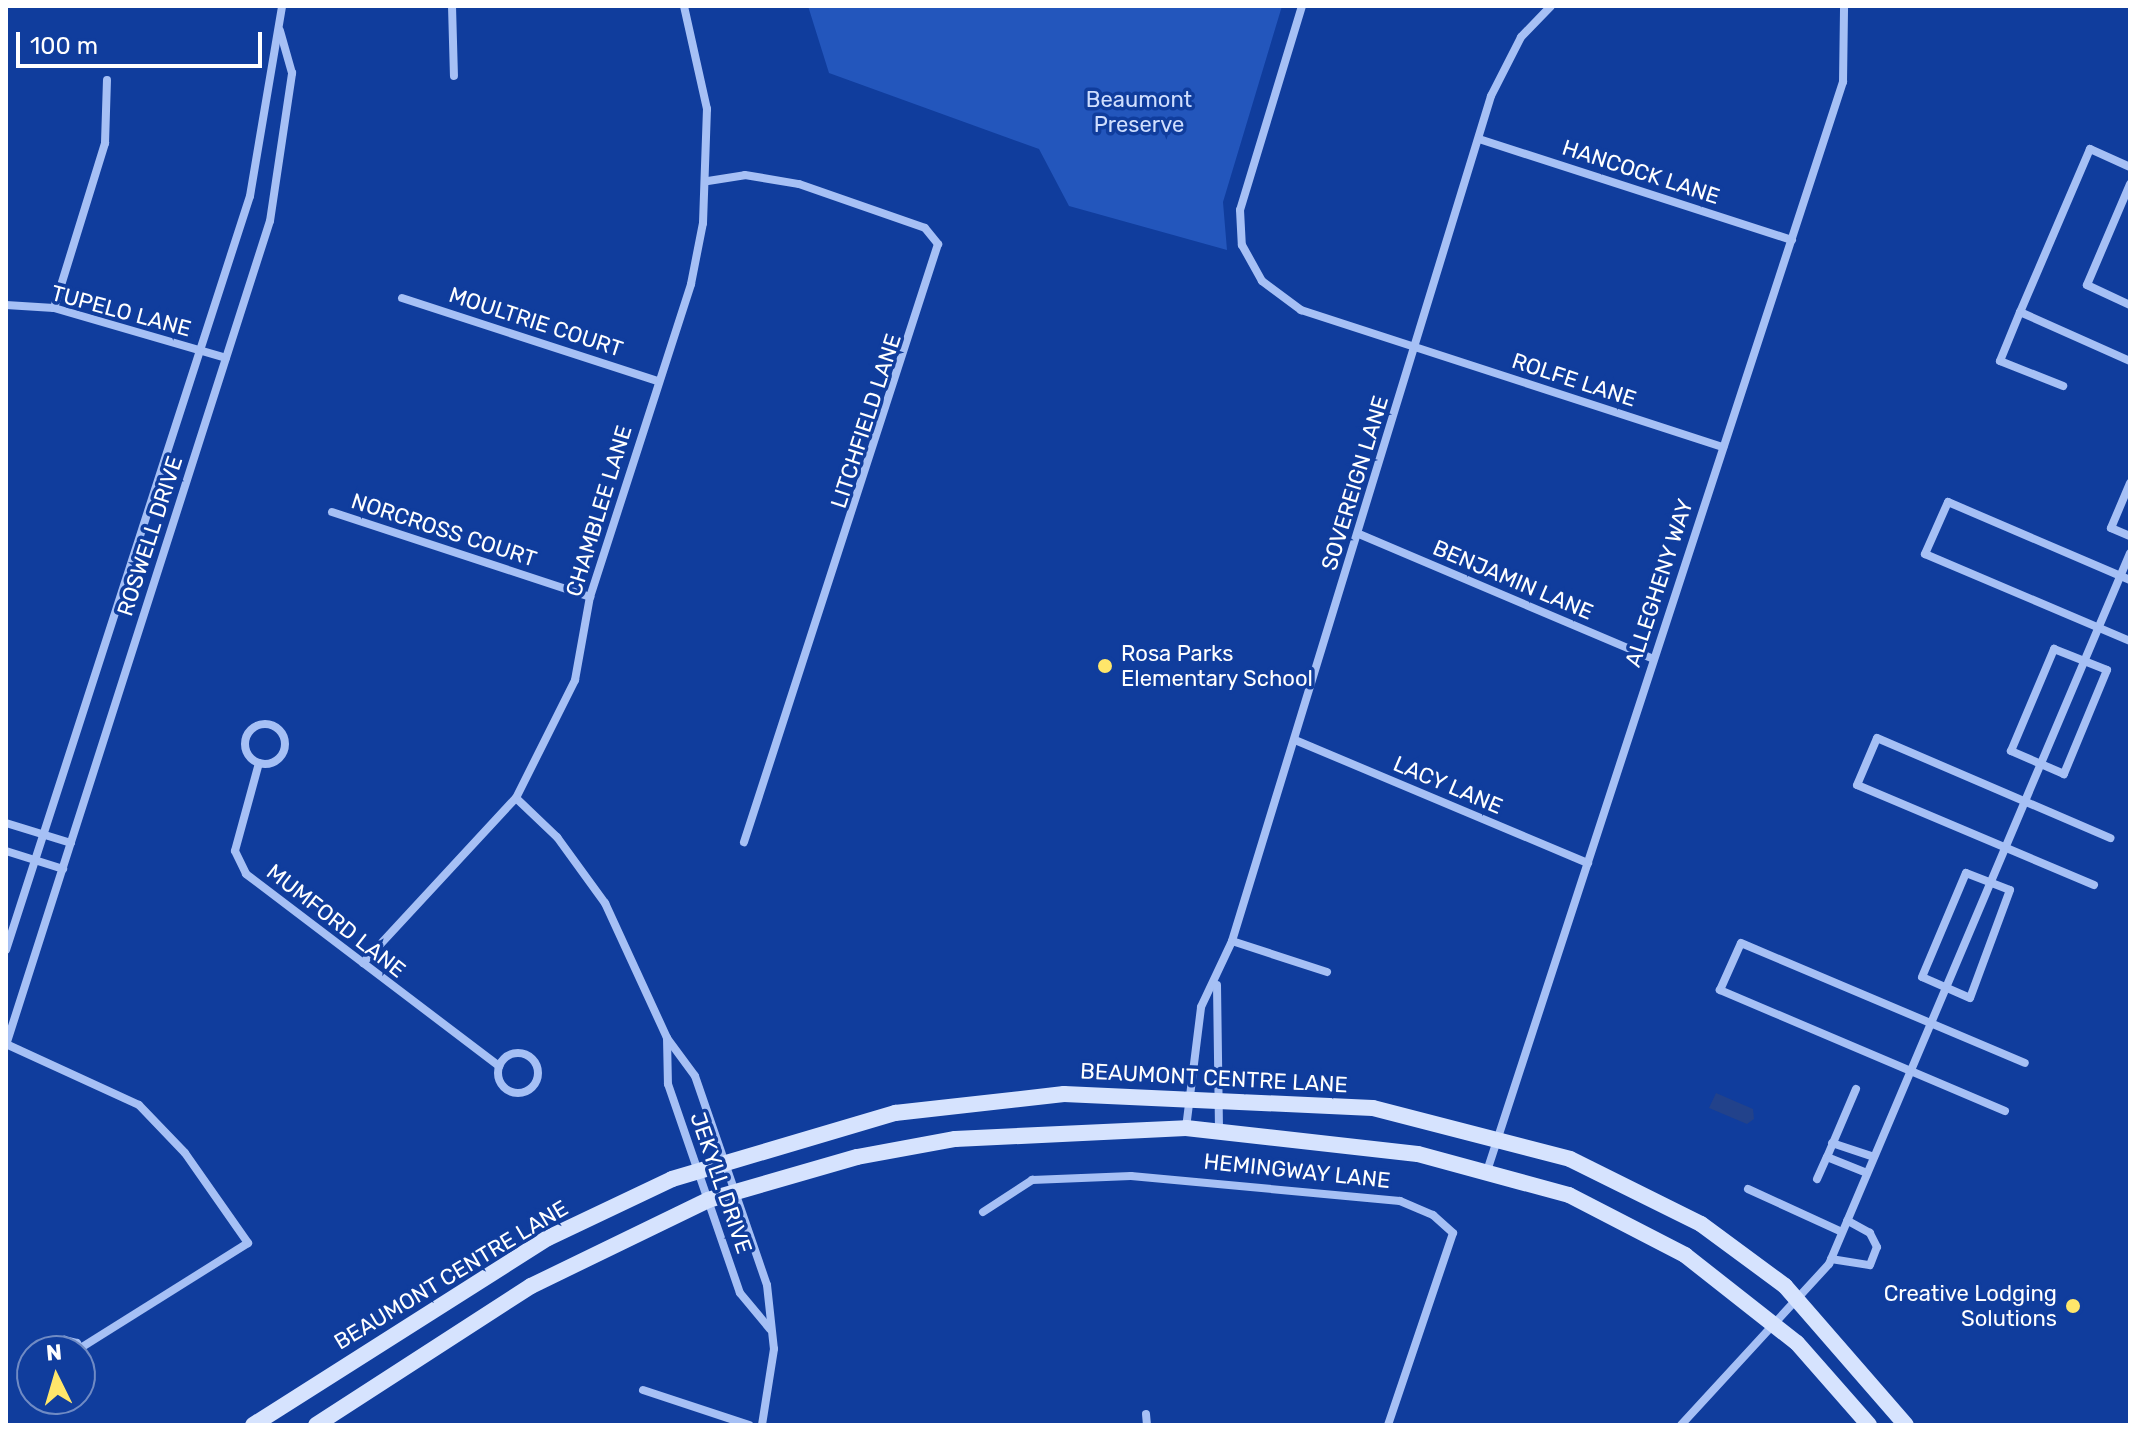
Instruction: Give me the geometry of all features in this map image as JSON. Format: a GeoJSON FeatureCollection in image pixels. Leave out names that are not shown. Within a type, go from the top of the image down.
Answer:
{"type":"FeatureCollection","features":[{"type":"Feature","properties":{"kind":"street","name":"ROSWELL DRIVE"},"geometry":{"type":"LineString","coordinates":[[6,950],[250,196],[267,70],[280,31],[282,6]]}},
{"type":"Feature","properties":{"kind":"street"},"geometry":{"type":"LineString","coordinates":[[452,6],[454,76]]}},
{"type":"Feature","properties":{"kind":"street","name":"CHAMBLEE LANE"},"geometry":{"type":"LineString","coordinates":[[363,963],[516,798],[570,693],[590,597],[691,284],[708,181],[707,109],[684,6]]}},
{"type":"Feature","properties":{"kind":"street"},"geometry":{"type":"LineString","coordinates":[[1302,6],[1244,189],[1242,245],[1281,300],[1414,347]]}},
{"type":"Feature","properties":{"kind":"street","name":"SOVEREIGN LANE"},"geometry":{"type":"LineString","coordinates":[[1186,1128],[1198,1017],[1217,985],[1232,941],[1479,139],[1505,63],[1551,6]]}},
{"type":"Feature","properties":{"kind":"street","name":"ALLEGHENY WAY"},"geometry":{"type":"LineString","coordinates":[[1488,1168],[1843,82],[1844,6]]}},
{"type":"Feature","properties":{"kind":"street","name":"ROSWELL DRIVE"},"geometry":{"type":"LineString","coordinates":[[6,1045],[226,358],[284,163],[292,73],[280,31]]}},
{"type":"Feature","properties":{"kind":"street"},"geometry":{"type":"LineString","coordinates":[[54,308],[105,143],[107,80]]}},
{"type":"Feature","properties":{"kind":"street","name":"HANCOCK LANE"},"geometry":{"type":"LineString","coordinates":[[1479,139],[1792,240]]}},
{"type":"Feature","properties":{"kind":"street"},"geometry":{"type":"LineString","coordinates":[[2063,386],[2000,361],[2090,149],[2130,167]]}},
{"type":"Feature","properties":{"kind":"street","name":"LITCHFIELD LANE"},"geometry":{"type":"LineString","coordinates":[[708,181],[745,175],[799,184],[925,228],[938,244],[744,842]]}},
{"type":"Feature","properties":{"kind":"street"},"geometry":{"type":"LineString","coordinates":[[2130,184],[2087,285],[2130,305]]}},
{"type":"Feature","properties":{"kind":"street","name":"MOULTRIE COURT"},"geometry":{"type":"LineString","coordinates":[[402,298],[658,381]]}},
{"type":"Feature","properties":{"kind":"street","name":"TUPELO LANE"},"geometry":{"type":"LineString","coordinates":[[6,305],[54,308],[226,358]]}},
{"type":"Feature","properties":{"kind":"street"},"geometry":{"type":"LineString","coordinates":[[2020,312],[2130,361]]}},
{"type":"Feature","properties":{"kind":"street","name":"ROLFE LANE"},"geometry":{"type":"LineString","coordinates":[[1414,347],[1723,447]]}},
{"type":"Feature","properties":{"kind":"street"},"geometry":{"type":"LineString","coordinates":[[2130,483],[2111,528],[2130,536]]}},
{"type":"Feature","properties":{"kind":"street"},"geometry":{"type":"LineString","coordinates":[[2130,580],[1948,502],[1925,554],[2130,641]]}},
{"type":"Feature","properties":{"kind":"street","name":"NORCROSS COURT"},"geometry":{"type":"LineString","coordinates":[[332,512],[590,597]]}},
{"type":"Feature","properties":{"kind":"street","name":"BENJAMIN LANE"},"geometry":{"type":"LineString","coordinates":[[1359,534],[1653,659]]}},
{"type":"Feature","properties":{"kind":"street"},"geometry":{"type":"LineString","coordinates":[[1681,1425],[1775,1324],[1801,1301],[1831,1259],[2130,553]]}},
{"type":"Feature","properties":{"kind":"street"},"geometry":{"type":"LineString","coordinates":[[2054,649],[2107,670],[2064,774],[2041,764],[2011,751],[2054,649]]}},
{"type":"Feature","properties":{"kind":"street","name":"MUMFORD LANE"},"geometry":{"type":"LineString","coordinates":[[259,763],[283,753],[282,733],[272,725],[259,725],[247,738],[259,763],[237,840],[240,866],[499,1066],[507,1090],[527,1091],[537,1082],[536,1063],[526,1055],[513,1054],[499,1066]]}},
{"type":"Feature","properties":{"kind":"street"},"geometry":{"type":"LineString","coordinates":[[2094,885],[1857,785],[1877,738],[2110,838]]}},
{"type":"Feature","properties":{"kind":"street","name":"LACY LANE"},"geometry":{"type":"LineString","coordinates":[[1295,740],[1588,863]]}},
{"type":"Feature","properties":{"kind":"street","name":"JEKYLL DRIVE"},"geometry":{"type":"LineString","coordinates":[[516,798],[557,837],[605,903],[667,1038],[695,1076],[767,1285],[770,1398],[762,1425]]}},
{"type":"Feature","properties":{"kind":"street"},"geometry":{"type":"LineString","coordinates":[[6,823],[71,843]]}},
{"type":"Feature","properties":{"kind":"street"},"geometry":{"type":"LineString","coordinates":[[6,851],[63,869]]}},
{"type":"Feature","properties":{"kind":"street"},"geometry":{"type":"LineString","coordinates":[[1966,873],[1990,882],[2010,890],[1970,998],[1922,977],[1966,873]]}},
{"type":"Feature","properties":{"kind":"street"},"geometry":{"type":"LineString","coordinates":[[1232,941],[1327,972]]}},
{"type":"Feature","properties":{"kind":"street"},"geometry":{"type":"LineString","coordinates":[[2005,1111],[1720,990],[1741,943],[2025,1063]]}},
{"type":"Feature","properties":{"kind":"street","name":"SOVEREIGN LANE"},"geometry":{"type":"LineString","coordinates":[[1217,985],[1219,1131]]}},
{"type":"Feature","properties":{"kind":"street","name":"JEKYLL DRIVE"},"geometry":{"type":"LineString","coordinates":[[667,1038],[668,1084],[740,1293],[770,1329]]}},
{"type":"Feature","properties":{"kind":"street"},"geometry":{"type":"LineString","coordinates":[[6,1045],[74,1069],[139,1105],[185,1153],[248,1243],[96,1338]]}},
{"type":"Feature","properties":{"kind":"street"},"geometry":{"type":"LineString","coordinates":[[1817,1179],[1856,1089]]}},
{"type":"Feature","properties":{"kind":"street","name":"BEAUMONT CENTRE LANE"},"geometry":{"type":"LineString","coordinates":[[253,1425],[548,1238],[697,1169],[834,1126],[953,1104],[1064,1094],[1220,1096],[1373,1108],[1498,1137],[1654,1196],[1801,1301],[1906,1425]]}},
{"type":"Feature","properties":{"kind":"street"},"geometry":{"type":"LineString","coordinates":[[316,1425],[531,1286],[708,1200],[735,1190],[955,1139],[1186,1128],[1488,1168],[1648,1232],[1775,1324],[1869,1425]]}},
{"type":"Feature","properties":{"kind":"street"},"geometry":{"type":"LineString","coordinates":[[1832,1143],[1874,1157]]}},
{"type":"Feature","properties":{"kind":"street"},"geometry":{"type":"LineString","coordinates":[[1827,1157],[1867,1173]]}},
{"type":"Feature","properties":{"kind":"street","name":"HEMINGWAY LANE"},"geometry":{"type":"LineString","coordinates":[[983,1212],[1032,1180],[1131,1176],[1400,1201],[1433,1215],[1453,1233],[1388,1425]]}},
{"type":"Feature","properties":{"kind":"street"},"geometry":{"type":"LineString","coordinates":[[1748,1189],[1842,1232]]}},
{"type":"Feature","properties":{"kind":"street"},"geometry":{"type":"LineString","coordinates":[[1831,1259],[1870,1265],[1877,1247],[1870,1233],[1847,1220]]}},
{"type":"Feature","properties":{"kind":"street"},"geometry":{"type":"LineString","coordinates":[[643,1390],[749,1425]]}},
{"type":"Feature","properties":{"kind":"street"},"geometry":{"type":"LineString","coordinates":[[1146,1414],[1147,1425]]}},
{"type":"Feature","properties":{"kind":"green space","name":"Beaumont Preserve"},"geometry":{"type":"Polygon","coordinates":[[[808,6],[1282,6],[1223,202],[1227,250],[1069,206],[1039,149],[829,73],[808,6]]]}},
{"type":"Feature","properties":{"kind":"shaded area"},"geometry":{"type":"Polygon","coordinates":[[[1716,1093],[1753,1109],[1754,1119],[1747,1124],[1709,1108],[1716,1093]]]}},
{"type":"Feature","properties":{"kind":"place","name":"Rosa Parks Elementary School"},"geometry":{"type":"Point","coordinates":[1105,666]}},
{"type":"Feature","properties":{"kind":"place","name":"Creative Lodging Solutions"},"geometry":{"type":"Point","coordinates":[2073,1306]}}]}
